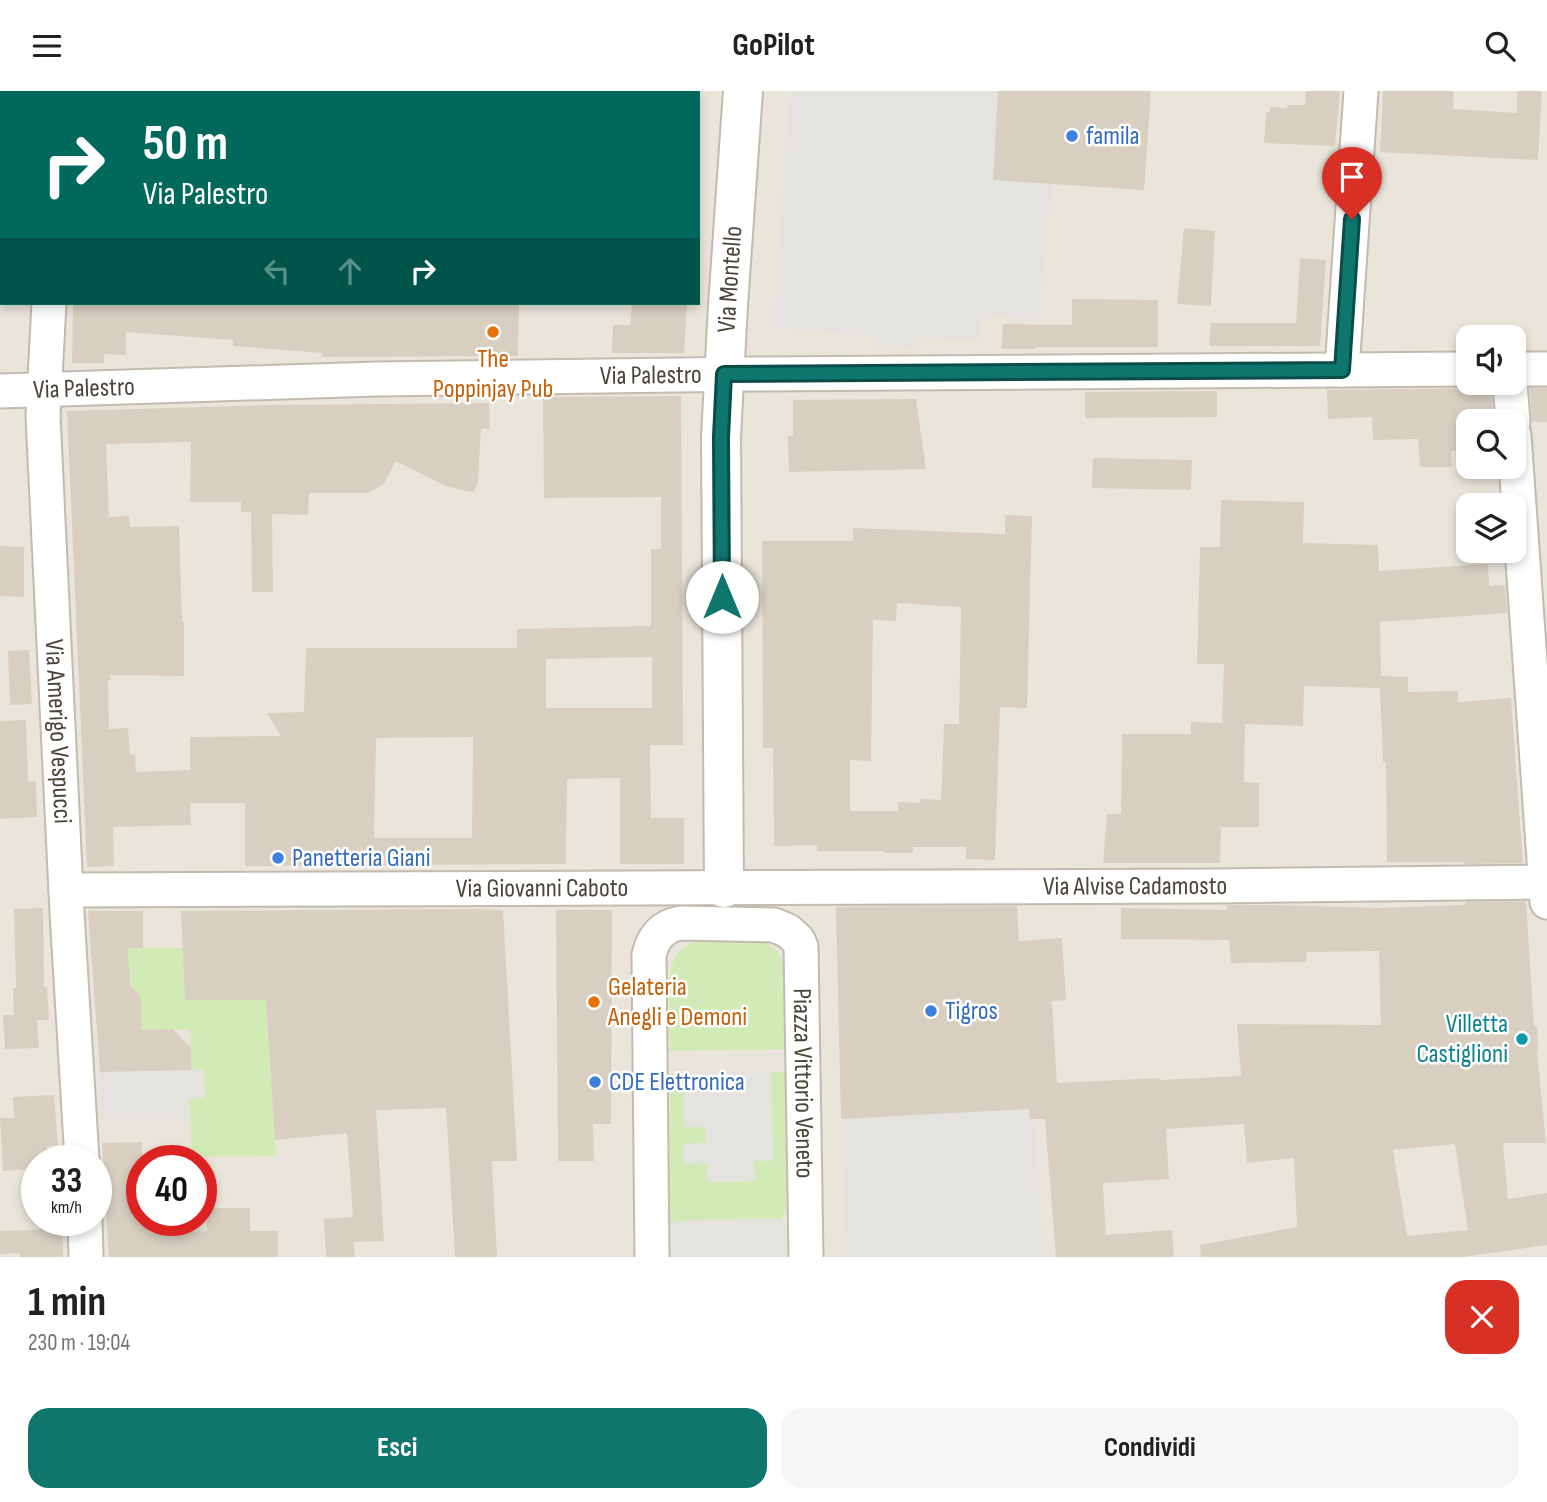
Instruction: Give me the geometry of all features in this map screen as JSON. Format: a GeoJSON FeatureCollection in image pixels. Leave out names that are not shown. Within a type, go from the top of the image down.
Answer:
{"type":"FeatureCollection","features":[{"type":"Feature","properties":{"kind":"street","name":"Via Montello"},"geometry":{"type":"LineString","coordinates":[[723,888],[721,437],[743,91]]}},
{"type":"Feature","properties":{"kind":"street"},"geometry":{"type":"LineString","coordinates":[[1342,370],[1361,91]]}},
{"type":"Feature","properties":{"kind":"street","name":"Via Amerigo Vespucci"},"geometry":{"type":"LineString","coordinates":[[49,305],[43,416],[81,1145]]}},
{"type":"Feature","properties":{"kind":"street","name":"Via Palestro"},"geometry":{"type":"LineString","coordinates":[[0,391],[376,379],[1456,369]]}},
{"type":"Feature","properties":{"kind":"street"},"geometry":{"type":"LineString","coordinates":[[1526,369],[1547,369]]}},
{"type":"Feature","properties":{"kind":"street"},"geometry":{"type":"LineString","coordinates":[[1517,479],[1546,892]]}},
{"type":"Feature","properties":{"kind":"street","name":"Via Alvise Cadamosto"},"geometry":{"type":"LineString","coordinates":[[723,888],[1204,886],[1546,892]]}},
{"type":"Feature","properties":{"kind":"street"},"geometry":{"type":"LineString","coordinates":[[681,923],[723,888]]}},
{"type":"Feature","properties":{"kind":"street","name":"Via Giovanni Caboto"},"geometry":{"type":"LineString","coordinates":[[66,890],[723,888]]}},
{"type":"Feature","properties":{"kind":"street","name":"Piazza Vittorio Veneto"},"geometry":{"type":"LineString","coordinates":[[723,888],[774,925],[788,931],[801,947],[806,1257]]}},
{"type":"Feature","properties":{"kind":"street"},"geometry":{"type":"LineString","coordinates":[[652,1257],[651,947],[659,934],[672,925],[681,923],[774,925]]}},
{"type":"Feature","properties":{"kind":"street"},"geometry":{"type":"LineString","coordinates":[[85,1236],[86,1257]]}},
{"type":"Feature","properties":{"kind":"shaded area"},"geometry":{"type":"Polygon","coordinates":[[[700,91],[1547,91],[1547,1257],[0,1257],[0,305],[700,305],[700,91]]]}},
{"type":"Feature","properties":{"kind":"shaded area"},"geometry":{"type":"Polygon","coordinates":[[[790,91],[998,91],[993,180],[1053,184],[1038,319],[981,315],[979,341],[916,338],[915,348],[871,345],[871,335],[773,328],[790,91]]]}},
{"type":"Feature","properties":{"kind":"shaded area"},"geometry":{"type":"Polygon","coordinates":[[[204,1069],[205,1098],[189,1100],[190,1118],[102,1119],[99,1071],[204,1069]]]}},
{"type":"Feature","properties":{"kind":"shaded area"},"geometry":{"type":"Polygon","coordinates":[[[771,1072],[773,1161],[754,1161],[755,1181],[707,1182],[707,1163],[683,1164],[684,1144],[706,1142],[705,1127],[684,1127],[683,1073],[771,1072]]]}},
{"type":"Feature","properties":{"kind":"shaded area"},"geometry":{"type":"Polygon","coordinates":[[[1029,1109],[1030,1119],[1034,1119],[1043,1257],[846,1257],[841,1119],[1029,1109]]]}},
{"type":"Feature","properties":{"kind":"shaded area"},"geometry":{"type":"Polygon","coordinates":[[[781,1219],[787,1228],[788,1257],[670,1257],[670,1221],[781,1219]]]}},
{"type":"Feature","properties":{"kind":"green space"},"geometry":{"type":"Polygon","coordinates":[[[708,939],[763,941],[780,955],[786,987],[786,1049],[670,1051],[669,982],[673,962],[685,947],[708,939]]]}},
{"type":"Feature","properties":{"kind":"green space"},"geometry":{"type":"Polygon","coordinates":[[[128,948],[183,948],[185,1000],[266,1000],[276,1156],[217,1157],[217,1145],[191,1145],[189,1099],[204,1069],[191,1070],[190,1029],[141,1030],[141,997],[130,985],[128,948]]]}},
{"type":"Feature","properties":{"kind":"green space"},"geometry":{"type":"Polygon","coordinates":[[[771,1072],[786,1072],[786,1210],[781,1219],[670,1221],[670,1074],[683,1073],[685,1127],[706,1126],[706,1143],[684,1163],[707,1163],[707,1182],[755,1180],[754,1161],[773,1161],[771,1072]]]}},
{"type":"Feature","properties":{"kind":"building","name":"famila"},"geometry":{"type":"Polygon","coordinates":[[[998,91],[1151,91],[1144,190],[993,180],[998,91]]]}},
{"type":"Feature","properties":{"kind":"building"},"geometry":{"type":"Polygon","coordinates":[[[1306,91],[1340,91],[1335,146],[1264,143],[1266,112],[1270,112],[1270,107],[1305,105],[1306,91]]]}},
{"type":"Feature","properties":{"kind":"building"},"geometry":{"type":"Polygon","coordinates":[[[1383,91],[1454,91],[1453,109],[1517,113],[1517,91],[1542,91],[1538,160],[1380,152],[1383,91]]]}},
{"type":"Feature","properties":{"kind":"building"},"geometry":{"type":"Polygon","coordinates":[[[1184,228],[1215,231],[1211,306],[1177,304],[1184,228]]]}},
{"type":"Feature","properties":{"kind":"building"},"geometry":{"type":"Polygon","coordinates":[[[1300,258],[1326,260],[1320,346],[1209,346],[1211,323],[1296,323],[1300,258]]]}},
{"type":"Feature","properties":{"kind":"building"},"geometry":{"type":"Polygon","coordinates":[[[1072,299],[1158,300],[1158,347],[1001,349],[1003,324],[1072,325],[1072,299]]]}},
{"type":"Feature","properties":{"kind":"building"},"geometry":{"type":"Polygon","coordinates":[[[73,305],[519,305],[518,356],[321,357],[323,353],[233,346],[233,340],[126,332],[126,355],[104,354],[104,363],[72,363],[73,305]]]}},
{"type":"Feature","properties":{"kind":"building"},"geometry":{"type":"Polygon","coordinates":[[[632,305],[687,305],[684,353],[612,353],[613,325],[630,325],[632,305]]]}},
{"type":"Feature","properties":{"kind":"building"},"geometry":{"type":"Polygon","coordinates":[[[1456,388],[1456,395],[1492,395],[1493,409],[1456,409],[1456,451],[1451,451],[1452,467],[1420,467],[1418,439],[1373,440],[1372,417],[1328,419],[1327,390],[1456,388]]]}},
{"type":"Feature","properties":{"kind":"building"},"geometry":{"type":"Polygon","coordinates":[[[1530,388],[1547,388],[1547,422],[1532,422],[1530,388]]]}},
{"type":"Feature","properties":{"kind":"building"},"geometry":{"type":"Polygon","coordinates":[[[1217,391],[1217,417],[1085,418],[1085,392],[1217,391]]]}},
{"type":"Feature","properties":{"kind":"building"},"geometry":{"type":"Polygon","coordinates":[[[681,396],[683,745],[650,745],[651,818],[684,818],[684,864],[620,864],[620,778],[567,779],[566,864],[245,866],[245,803],[190,803],[191,825],[113,827],[114,866],[87,867],[67,411],[489,403],[490,429],[481,429],[478,482],[474,492],[446,486],[396,461],[383,485],[367,493],[309,493],[308,515],[272,514],[273,592],[252,592],[251,512],[241,512],[241,502],[190,502],[191,442],[106,444],[109,517],[129,516],[130,527],[179,526],[184,676],[110,675],[111,680],[108,681],[109,729],[128,728],[130,755],[135,754],[136,772],[190,770],[190,737],[281,736],[267,713],[304,712],[306,648],[517,648],[517,629],[651,626],[651,549],[661,549],[661,497],[544,498],[543,397],[681,396]],[[652,657],[546,659],[546,708],[652,708],[652,657]],[[473,737],[376,738],[374,838],[472,838],[473,737]]]}},
{"type":"Feature","properties":{"kind":"building"},"geometry":{"type":"Polygon","coordinates":[[[916,399],[926,469],[789,472],[788,436],[793,436],[793,400],[916,399]]]}},
{"type":"Feature","properties":{"kind":"building"},"geometry":{"type":"Polygon","coordinates":[[[1093,458],[1192,460],[1191,490],[1092,488],[1093,458]]]}},
{"type":"Feature","properties":{"kind":"building"},"geometry":{"type":"Polygon","coordinates":[[[1221,500],[1304,502],[1303,543],[1378,545],[1379,571],[1488,564],[1489,586],[1505,585],[1507,613],[1380,622],[1381,676],[1408,677],[1408,692],[1458,691],[1458,702],[1511,698],[1523,863],[1387,862],[1386,762],[1383,762],[1380,688],[1304,686],[1303,726],[1245,724],[1244,782],[1259,783],[1259,827],[1221,827],[1220,863],[1103,863],[1107,814],[1121,814],[1122,734],[1191,734],[1191,722],[1222,723],[1224,664],[1197,664],[1200,547],[1220,547],[1221,500]]]}},
{"type":"Feature","properties":{"kind":"building"},"geometry":{"type":"Polygon","coordinates":[[[1005,515],[1032,516],[1027,708],[1000,707],[995,860],[966,859],[966,847],[913,847],[913,853],[884,853],[817,851],[817,845],[774,846],[773,748],[763,748],[762,541],[853,541],[853,528],[1005,534],[1005,515]],[[897,603],[896,621],[873,620],[871,761],[850,760],[850,811],[898,811],[898,802],[941,800],[944,724],[959,724],[961,607],[897,603]]]}},
{"type":"Feature","properties":{"kind":"building"},"geometry":{"type":"Polygon","coordinates":[[[0,546],[24,547],[24,597],[0,596],[0,546]]]}},
{"type":"Feature","properties":{"kind":"building"},"geometry":{"type":"Polygon","coordinates":[[[29,650],[32,704],[10,705],[8,651],[29,650]]]}},
{"type":"Feature","properties":{"kind":"building"},"geometry":{"type":"Polygon","coordinates":[[[26,720],[28,782],[36,781],[37,817],[0,819],[0,721],[26,720]]]}},
{"type":"Feature","properties":{"kind":"building"},"geometry":{"type":"Polygon","coordinates":[[[1526,901],[1534,1026],[1537,1026],[1546,1143],[1503,1143],[1508,1199],[1547,1193],[1547,1245],[1464,1257],[1201,1257],[1200,1245],[1297,1227],[1294,1158],[1247,1163],[1244,1124],[1166,1129],[1169,1179],[1103,1183],[1106,1235],[1172,1230],[1174,1257],[1056,1257],[1045,1119],[1030,1119],[1029,1109],[841,1119],[836,907],[1017,906],[1019,941],[1062,938],[1066,1000],[1052,1001],[1057,1083],[1241,1076],[1237,1024],[1381,1025],[1379,951],[1307,952],[1306,962],[1231,963],[1229,940],[1121,939],[1121,908],[1227,910],[1227,905],[1273,905],[1378,908],[1465,905],[1465,902],[1526,901]],[[1455,1144],[1393,1150],[1407,1236],[1468,1230],[1455,1144]]]}},
{"type":"Feature","properties":{"kind":"building"},"geometry":{"type":"Polygon","coordinates":[[[43,908],[44,987],[47,987],[49,1020],[37,1020],[39,1048],[5,1049],[3,1015],[14,1015],[13,988],[16,988],[14,909],[43,908]]]}},
{"type":"Feature","properties":{"kind":"building"},"geometry":{"type":"Polygon","coordinates":[[[503,910],[517,1161],[492,1161],[497,1257],[455,1257],[446,1108],[376,1110],[384,1241],[354,1242],[355,1257],[326,1257],[324,1219],[353,1217],[347,1133],[275,1140],[266,1000],[185,1000],[181,911],[503,910]]]}},
{"type":"Feature","properties":{"kind":"building"},"geometry":{"type":"Polygon","coordinates":[[[556,910],[612,910],[611,1124],[593,1124],[594,1161],[558,1161],[556,910]]]}},
{"type":"Feature","properties":{"kind":"building"},"geometry":{"type":"Polygon","coordinates":[[[88,911],[143,911],[143,948],[128,948],[130,985],[141,997],[141,1030],[173,1029],[191,1048],[191,1070],[100,1072],[88,911]]]}},
{"type":"Feature","properties":{"kind":"building"},"geometry":{"type":"Polygon","coordinates":[[[54,1095],[58,1145],[21,1145],[21,1170],[3,1171],[0,1118],[14,1118],[13,1097],[54,1095]]]}},
{"type":"Feature","properties":{"kind":"building"},"geometry":{"type":"Polygon","coordinates":[[[142,1142],[142,1145],[126,1145],[126,1236],[217,1236],[217,1208],[250,1208],[250,1231],[278,1231],[278,1257],[109,1257],[108,1236],[112,1236],[112,1145],[102,1143],[142,1142]]]}},
{"type":"Feature","properties":{"kind":"building"},"geometry":{"type":"Polygon","coordinates":[[[21,1230],[21,1236],[63,1236],[63,1257],[0,1254],[0,1231],[21,1230]]]}},
{"type":"Feature","properties":{"kind":"place","name":"famila"},"geometry":{"type":"Point","coordinates":[1072,136]}},
{"type":"Feature","properties":{"kind":"place","name":"The Poppinjay Pub"},"geometry":{"type":"Point","coordinates":[493,332]}},
{"type":"Feature","properties":{"kind":"place","name":"Panetteria Giani"},"geometry":{"type":"Point","coordinates":[278,858]}},
{"type":"Feature","properties":{"kind":"place","name":"Gelateria Anegli e Demoni"},"geometry":{"type":"Point","coordinates":[594,1002]}},
{"type":"Feature","properties":{"kind":"place","name":"Tigros"},"geometry":{"type":"Point","coordinates":[931,1011]}},
{"type":"Feature","properties":{"kind":"place","name":"Villetta Castiglioni"},"geometry":{"type":"Point","coordinates":[1522,1039]}},
{"type":"Feature","properties":{"kind":"place","name":"CDE Elettronica"},"geometry":{"type":"Point","coordinates":[595,1082]}},
{"type":"Feature","properties":{"kind":"route"},"geometry":{"type":"LineString","coordinates":[[722,597],[721,437],[724,374],[1342,370],[1352,219]]}}]}
